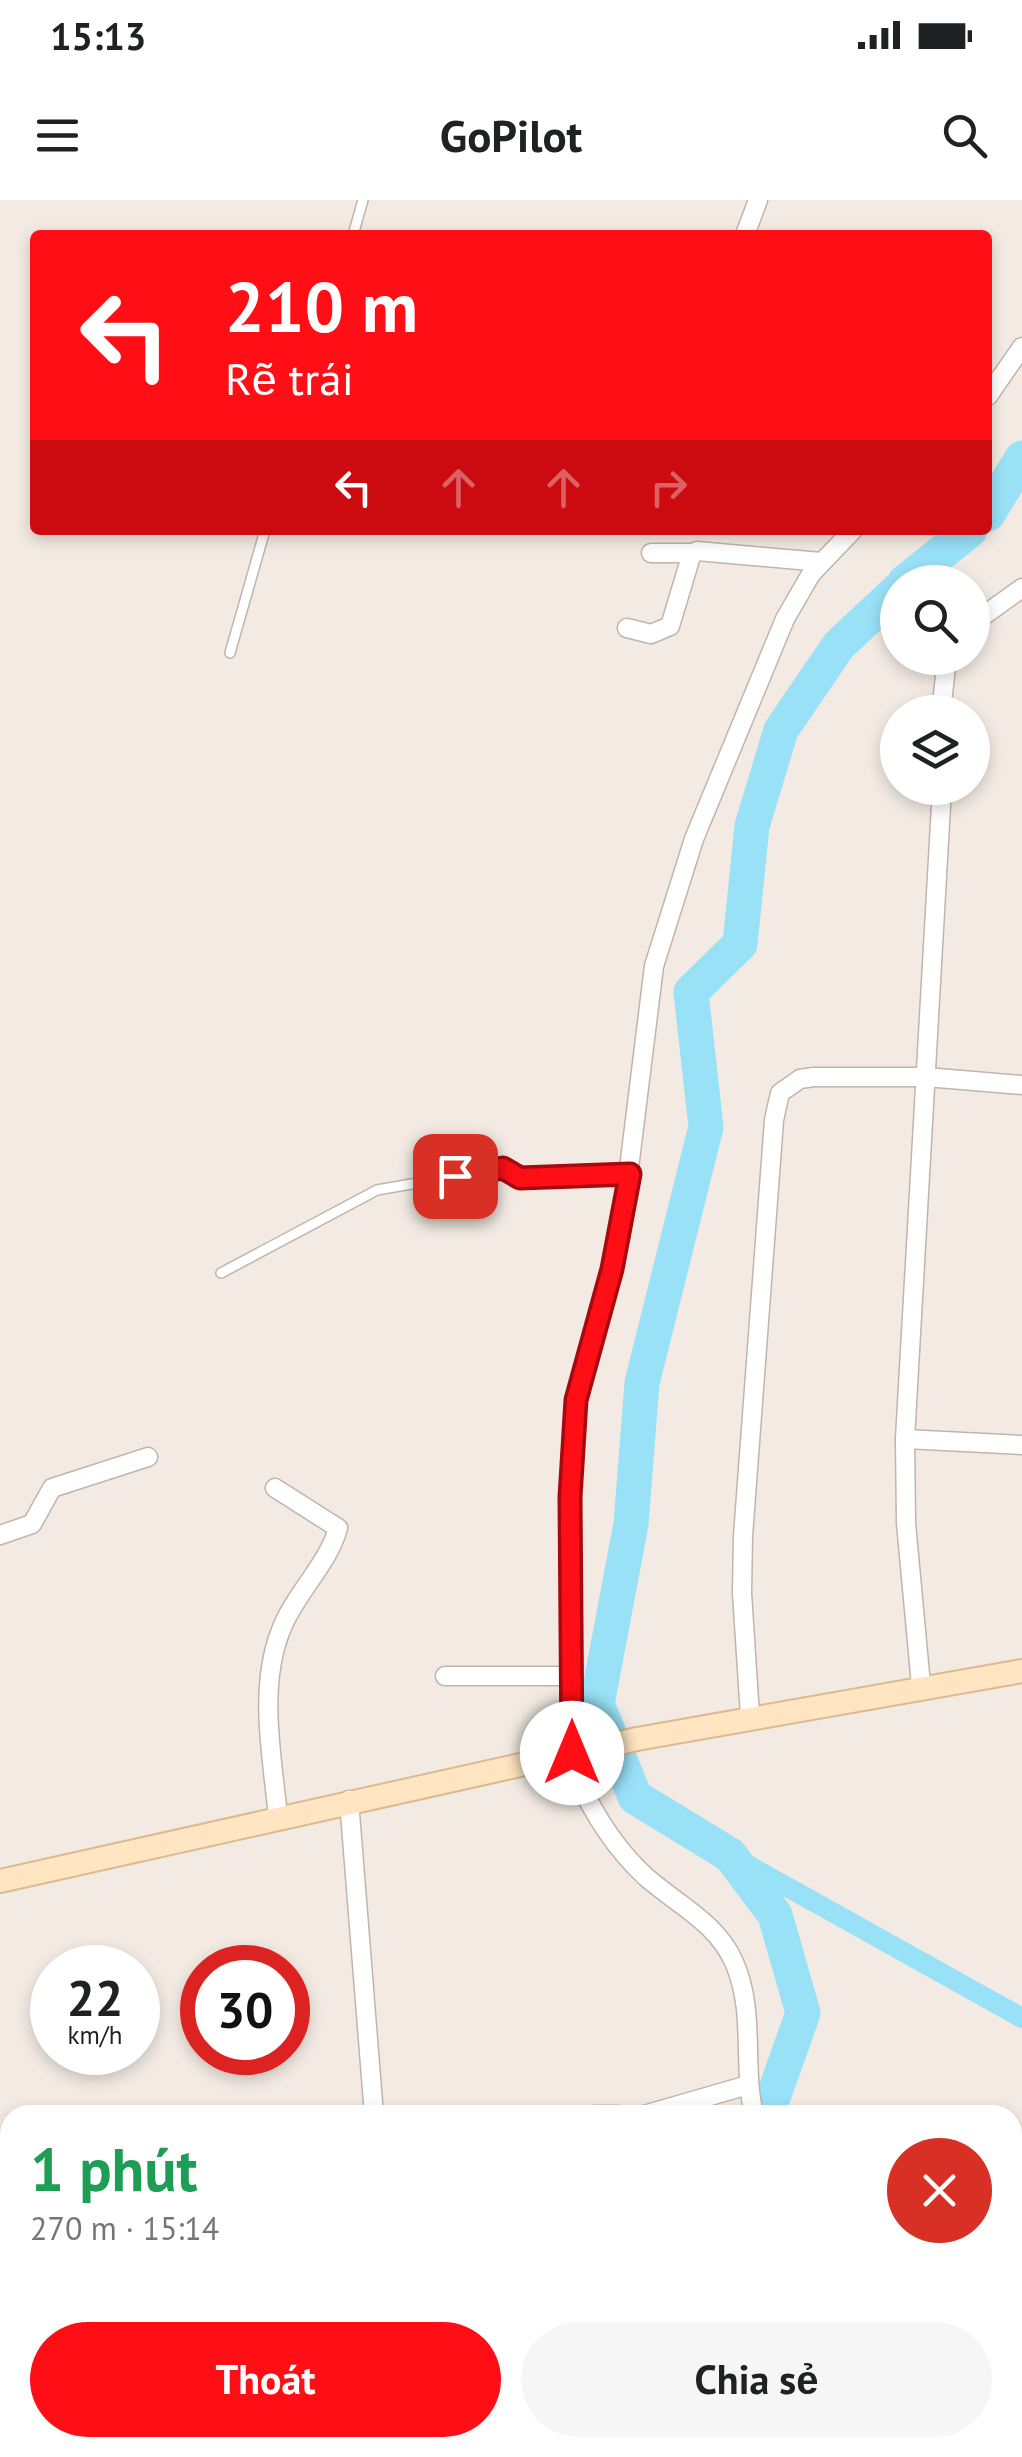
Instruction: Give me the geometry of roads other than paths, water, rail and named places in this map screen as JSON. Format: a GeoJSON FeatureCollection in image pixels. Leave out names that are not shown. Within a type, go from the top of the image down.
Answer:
{"type":"FeatureCollection","features":[{"type":"Feature","properties":{"kind":"street"},"geometry":{"type":"LineString","coordinates":[[748,230],[758,200]]}},
{"type":"Feature","properties":{"kind":"street"},"geometry":{"type":"LineString","coordinates":[[992,390],[1022,347]]}},
{"type":"Feature","properties":{"kind":"street"},"geometry":{"type":"LineString","coordinates":[[751,2102],[749,2024],[740,1982],[726,1946],[715,1931],[646,1876],[611,1838],[573,1753],[570,1497],[576,1400],[612,1269],[630,1174],[646,1038],[646,1004],[674,894],[758,677],[785,619],[821,562],[849,535]]}},
{"type":"Feature","properties":{"kind":"street"},"geometry":{"type":"LineString","coordinates":[[651,553],[704,550],[821,562]]}},
{"type":"Feature","properties":{"kind":"street"},"geometry":{"type":"LineString","coordinates":[[627,628],[651,634],[670,626],[692,553]]}},
{"type":"Feature","properties":{"kind":"street"},"geometry":{"type":"LineString","coordinates":[[990,611],[1022,588]]}},
{"type":"Feature","properties":{"kind":"street"},"geometry":{"type":"LineString","coordinates":[[921,1685],[906,1523],[905,1439],[941,805]]}},
{"type":"Feature","properties":{"kind":"street"},"geometry":{"type":"LineString","coordinates":[[750,1716],[742,1593],[744,1520],[780,1094],[800,1079],[926,1077],[1022,1085]]}},
{"type":"Feature","properties":{"kind":"street"},"geometry":{"type":"LineString","coordinates":[[905,1439],[1022,1445]]}},
{"type":"Feature","properties":{"kind":"street"},"geometry":{"type":"LineString","coordinates":[[0,1535],[32,1524],[52,1488],[148,1457]]}},
{"type":"Feature","properties":{"kind":"street"},"geometry":{"type":"LineString","coordinates":[[275,1488],[338,1528],[281,1630],[273,1664],[269,1708],[278,1816]]}},
{"type":"Feature","properties":{"kind":"street"},"geometry":{"type":"LineString","coordinates":[[0,1880],[637,1738],[921,1685],[1022,1671]]}},
{"type":"Feature","properties":{"kind":"street"},"geometry":{"type":"LineString","coordinates":[[444,1676],[572,1676]]}},
{"type":"Feature","properties":{"kind":"street"},"geometry":{"type":"LineString","coordinates":[[350,1800],[373,2105]]}},
{"type":"Feature","properties":{"kind":"lane"},"geometry":{"type":"LineString","coordinates":[[354,230],[363,200]]}},
{"type":"Feature","properties":{"kind":"lane"},"geometry":{"type":"LineString","coordinates":[[230,653],[265,535]]}},
{"type":"Feature","properties":{"kind":"lane"},"geometry":{"type":"LineString","coordinates":[[221,1273],[377,1190],[503,1168],[520,1178],[630,1174]]}},
{"type":"Feature","properties":{"kind":"waterway"},"geometry":{"type":"LineString","coordinates":[[992,507],[1022,458]]}},
{"type":"Feature","properties":{"kind":"waterway"},"geometry":{"type":"LineString","coordinates":[[926,565],[964,535]]}},
{"type":"Feature","properties":{"kind":"waterway"},"geometry":{"type":"LineString","coordinates":[[770,2105],[803,2013],[775,1915],[730,1855],[635,1797],[597,1704],[631,1524],[642,1383],[706,1127],[691,992],[740,944],[752,826],[781,730],[839,645],[880,607]]}},
{"type":"Feature","properties":{"kind":"waterway"},"geometry":{"type":"LineString","coordinates":[[730,1855],[1022,2018]]}}]}
